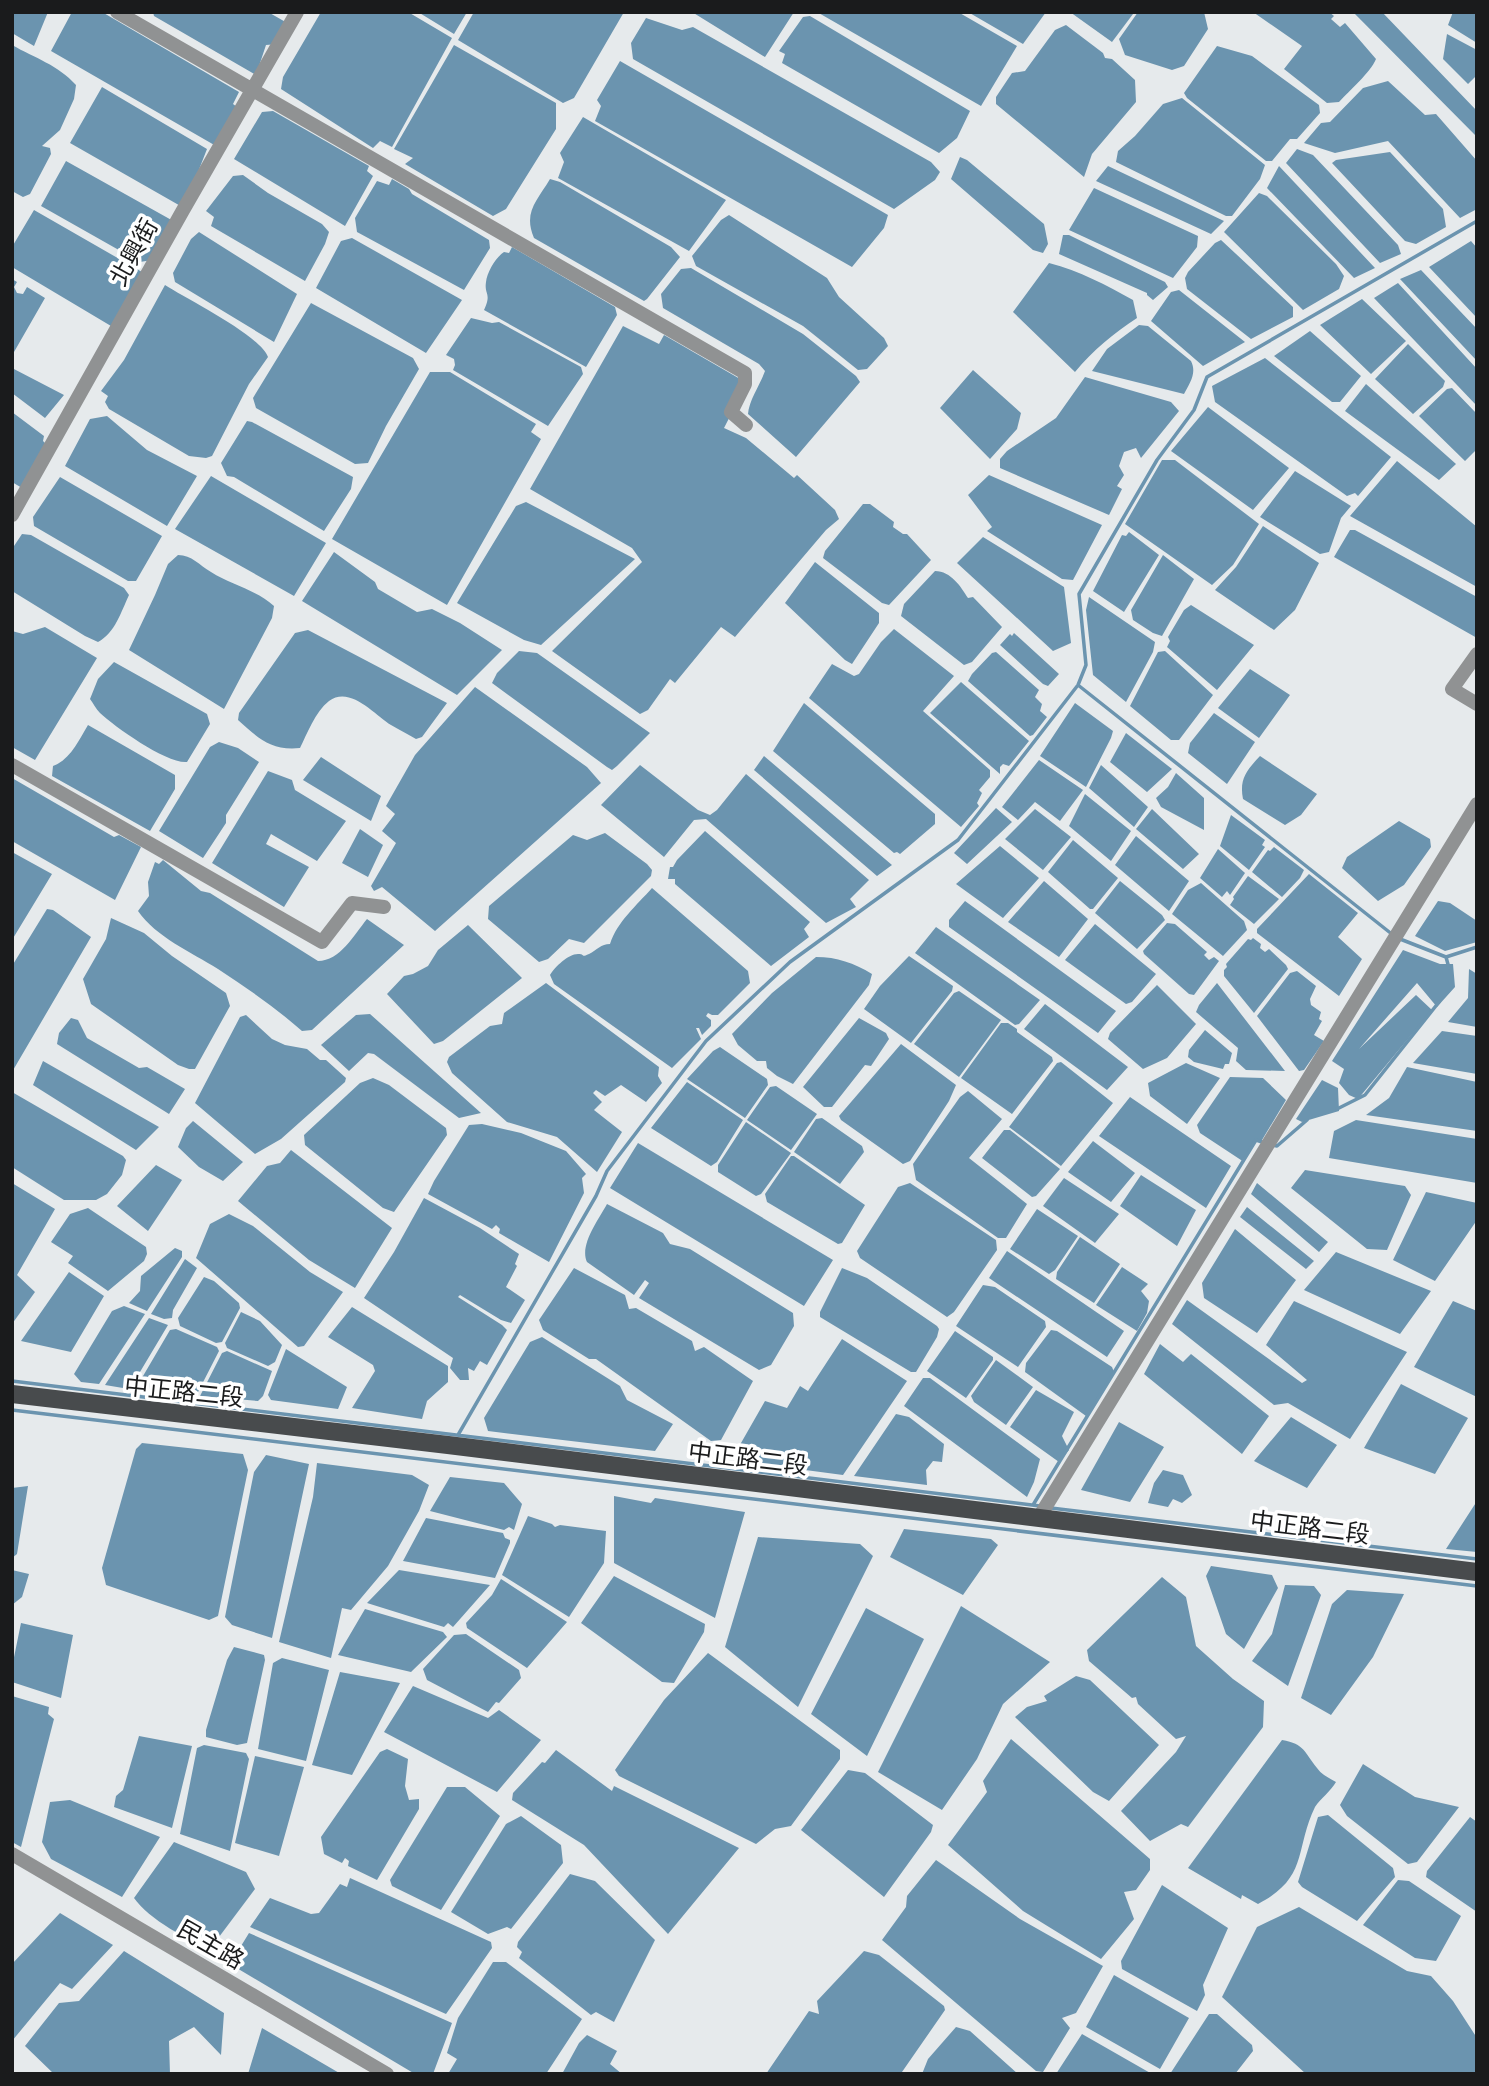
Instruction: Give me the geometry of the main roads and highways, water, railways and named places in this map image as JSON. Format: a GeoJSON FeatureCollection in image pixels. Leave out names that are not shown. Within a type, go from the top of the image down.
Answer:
{"type":"FeatureCollection","features":[{"type":"Feature","properties":{"kind":"main road","name":"中正路二段"},"geometry":{"type":"LineString","coordinates":[[12,1394],[1477,1572]]}},
{"type":"Feature","properties":{"kind":"water"},"geometry":{"type":"Polygon","coordinates":[[[12,12],[48,12],[34,46],[12,33],[12,12]]]}},
{"type":"Feature","properties":{"kind":"water"},"geometry":{"type":"Polygon","coordinates":[[[72,12],[102,12],[239,92],[233,104],[237,107],[216,146],[51,51],[72,12]]]}},
{"type":"Feature","properties":{"kind":"water"},"geometry":{"type":"Polygon","coordinates":[[[153,12],[268,12],[289,24],[278,44],[266,45],[256,75],[154,16],[153,12]]]}},
{"type":"Feature","properties":{"kind":"water"},"geometry":{"type":"Polygon","coordinates":[[[321,12],[408,12],[452,38],[392,147],[380,141],[373,148],[281,89],[283,77],[321,12]]]}},
{"type":"Feature","properties":{"kind":"water"},"geometry":{"type":"Polygon","coordinates":[[[418,12],[467,12],[454,34],[418,12]]]}},
{"type":"Feature","properties":{"kind":"water"},"geometry":{"type":"Polygon","coordinates":[[[474,12],[624,12],[574,98],[563,103],[458,40],[474,12]]]}},
{"type":"Feature","properties":{"kind":"water"},"geometry":{"type":"Polygon","coordinates":[[[692,12],[794,12],[765,57],[692,12]]]}},
{"type":"Feature","properties":{"kind":"water"},"geometry":{"type":"Polygon","coordinates":[[[817,12],[958,12],[1017,46],[981,106],[817,12]]]}},
{"type":"Feature","properties":{"kind":"water"},"geometry":{"type":"Polygon","coordinates":[[[968,12],[1046,12],[1023,44],[968,12]]]}},
{"type":"Feature","properties":{"kind":"water"},"geometry":{"type":"Polygon","coordinates":[[[1070,12],[1131,12],[1133,14],[1112,42],[1070,12]]]}},
{"type":"Feature","properties":{"kind":"water"},"geometry":{"type":"Polygon","coordinates":[[[1138,12],[1204,12],[1208,29],[1184,66],[1172,70],[1125,55],[1119,39],[1138,12]]]}},
{"type":"Feature","properties":{"kind":"water"},"geometry":{"type":"Polygon","coordinates":[[[1253,12],[1329,12],[1334,16],[1331,19],[1340,27],[1345,23],[1376,59],[1365,76],[1339,102],[1327,103],[1284,69],[1302,46],[1253,12]]]}},
{"type":"Feature","properties":{"kind":"water"},"geometry":{"type":"Polygon","coordinates":[[[1353,12],[1382,12],[1477,111],[1477,137],[1353,12]]]}},
{"type":"Feature","properties":{"kind":"water"},"geometry":{"type":"Polygon","coordinates":[[[1453,12],[1477,12],[1477,43],[1448,25],[1453,12]]]}},
{"type":"Feature","properties":{"kind":"water"},"geometry":{"type":"Polygon","coordinates":[[[810,16],[970,111],[957,138],[939,153],[782,63],[785,54],[779,51],[803,17],[810,16]]]}},
{"type":"Feature","properties":{"kind":"water"},"geometry":{"type":"Polygon","coordinates":[[[646,18],[682,30],[693,27],[931,162],[940,172],[935,180],[894,209],[633,59],[631,43],[646,18]]]}},
{"type":"Feature","properties":{"kind":"water"},"geometry":{"type":"Polygon","coordinates":[[[1066,25],[1135,80],[1136,102],[1092,154],[1084,177],[996,104],[996,97],[1012,73],[1025,71],[1055,30],[1066,25]]]}},
{"type":"Feature","properties":{"kind":"water"},"geometry":{"type":"Polygon","coordinates":[[[1447,34],[1477,50],[1477,75],[1468,84],[1443,59],[1447,34]]]}},
{"type":"Feature","properties":{"kind":"water"},"geometry":{"type":"Polygon","coordinates":[[[12,45],[54,67],[76,85],[74,99],[60,130],[42,146],[50,148],[51,154],[30,194],[23,197],[12,191],[12,45]]]}},
{"type":"Feature","properties":{"kind":"water"},"geometry":{"type":"Polygon","coordinates":[[[454,45],[556,103],[556,129],[506,209],[493,216],[405,164],[413,158],[394,149],[454,45]]]}},
{"type":"Feature","properties":{"kind":"water"},"geometry":{"type":"Polygon","coordinates":[[[1217,46],[1252,56],[1319,105],[1320,113],[1297,139],[1290,139],[1272,161],[1266,161],[1184,93],[1217,46]]]}},
{"type":"Feature","properties":{"kind":"water"},"geometry":{"type":"Polygon","coordinates":[[[620,61],[888,215],[884,228],[852,267],[595,121],[601,106],[597,100],[620,61]]]}},
{"type":"Feature","properties":{"kind":"water"},"geometry":{"type":"Polygon","coordinates":[[[1388,81],[1425,115],[1436,114],[1477,161],[1477,209],[1460,218],[1388,141],[1335,153],[1304,143],[1321,123],[1330,122],[1363,88],[1388,81]]]}},
{"type":"Feature","properties":{"kind":"water"},"geometry":{"type":"Polygon","coordinates":[[[102,87],[207,149],[184,208],[70,143],[102,87]]]}},
{"type":"Feature","properties":{"kind":"water"},"geometry":{"type":"Polygon","coordinates":[[[1182,98],[1265,165],[1260,179],[1232,216],[1226,216],[1116,162],[1118,151],[1163,104],[1182,98]]]}},
{"type":"Feature","properties":{"kind":"water"},"geometry":{"type":"Polygon","coordinates":[[[273,111],[369,166],[367,171],[373,176],[345,226],[234,159],[262,112],[273,111]]]}},
{"type":"Feature","properties":{"kind":"water"},"geometry":{"type":"Polygon","coordinates":[[[583,117],[726,200],[689,251],[558,178],[564,162],[560,153],[583,117]]]}},
{"type":"Feature","properties":{"kind":"water"},"geometry":{"type":"Polygon","coordinates":[[[1297,149],[1313,155],[1398,245],[1401,254],[1380,263],[1286,163],[1297,149]]]}},
{"type":"Feature","properties":{"kind":"water"},"geometry":{"type":"Polygon","coordinates":[[[1390,152],[1443,209],[1446,227],[1416,244],[1405,241],[1332,163],[1336,160],[1390,152]]]}},
{"type":"Feature","properties":{"kind":"water"},"geometry":{"type":"Polygon","coordinates":[[[960,157],[1044,224],[1048,244],[1043,253],[1033,250],[951,179],[960,157]]]}},
{"type":"Feature","properties":{"kind":"water"},"geometry":{"type":"Polygon","coordinates":[[[66,161],[175,222],[152,260],[140,262],[41,206],[66,161]]]}},
{"type":"Feature","properties":{"kind":"water"},"geometry":{"type":"Polygon","coordinates":[[[1108,166],[1224,221],[1211,234],[1096,181],[1108,166]]]}},
{"type":"Feature","properties":{"kind":"water"},"geometry":{"type":"Polygon","coordinates":[[[1279,166],[1375,268],[1354,278],[1267,188],[1279,166]]]}},
{"type":"Feature","properties":{"kind":"water"},"geometry":{"type":"Polygon","coordinates":[[[243,175],[268,193],[322,224],[329,232],[305,281],[211,226],[214,217],[206,211],[233,176],[243,175]]]}},
{"type":"Feature","properties":{"kind":"water"},"geometry":{"type":"Polygon","coordinates":[[[392,179],[489,240],[490,248],[464,290],[357,232],[355,218],[377,181],[389,185],[392,179]]]}},
{"type":"Feature","properties":{"kind":"water"},"geometry":{"type":"Polygon","coordinates":[[[550,179],[560,182],[671,247],[680,257],[647,299],[644,301],[534,238],[531,214],[536,200],[550,179]]]}},
{"type":"Feature","properties":{"kind":"water"},"geometry":{"type":"Polygon","coordinates":[[[1094,188],[1198,236],[1197,247],[1173,278],[1069,230],[1094,188]]]}},
{"type":"Feature","properties":{"kind":"water"},"geometry":{"type":"Polygon","coordinates":[[[1259,193],[1267,196],[1336,264],[1344,276],[1339,289],[1303,310],[1224,232],[1259,193]]]}},
{"type":"Feature","properties":{"kind":"water"},"geometry":{"type":"Polygon","coordinates":[[[34,210],[142,272],[111,326],[12,267],[12,247],[34,210]]]}},
{"type":"Feature","properties":{"kind":"water"},"geometry":{"type":"Polygon","coordinates":[[[729,215],[827,278],[839,297],[884,338],[888,346],[867,369],[858,370],[803,326],[696,266],[692,256],[721,220],[729,215]]]}},
{"type":"Feature","properties":{"kind":"water"},"geometry":{"type":"Polygon","coordinates":[[[199,232],[297,294],[274,342],[175,282],[173,273],[191,239],[199,232]]]}},
{"type":"Feature","properties":{"kind":"water"},"geometry":{"type":"Polygon","coordinates":[[[1063,235],[1069,235],[1165,282],[1168,287],[1153,300],[1147,293],[1059,254],[1063,235]]]}},
{"type":"Feature","properties":{"kind":"water"},"geometry":{"type":"Polygon","coordinates":[[[352,238],[462,300],[426,353],[316,288],[341,241],[352,238]]]}},
{"type":"Feature","properties":{"kind":"water"},"geometry":{"type":"Polygon","coordinates":[[[1221,240],[1293,307],[1293,317],[1251,339],[1187,289],[1185,278],[1188,272],[1221,240]]]}},
{"type":"Feature","properties":{"kind":"water"},"geometry":{"type":"Polygon","coordinates":[[[1471,241],[1477,248],[1477,318],[1429,267],[1471,241]]]}},
{"type":"Feature","properties":{"kind":"water"},"geometry":{"type":"Polygon","coordinates":[[[512,247],[615,307],[617,315],[586,367],[484,310],[490,269],[498,257],[504,252],[509,253],[512,247]]]}},
{"type":"Feature","properties":{"kind":"water"},"geometry":{"type":"Polygon","coordinates":[[[1049,263],[1082,274],[1133,300],[1137,318],[1104,342],[1075,372],[1013,312],[1049,263]]]}},
{"type":"Feature","properties":{"kind":"water"},"geometry":{"type":"Polygon","coordinates":[[[691,268],[803,334],[860,382],[796,457],[748,414],[752,398],[765,371],[759,364],[663,308],[661,294],[681,269],[691,268]]]}},
{"type":"Feature","properties":{"kind":"water"},"geometry":{"type":"Polygon","coordinates":[[[1421,270],[1477,329],[1477,361],[1400,279],[1421,270]]]}},
{"type":"Feature","properties":{"kind":"water"},"geometry":{"type":"Polygon","coordinates":[[[12,279],[17,282],[14,287],[17,293],[23,294],[27,287],[45,298],[14,352],[12,351],[12,279]]]}},
{"type":"Feature","properties":{"kind":"water"},"geometry":{"type":"Polygon","coordinates":[[[1398,283],[1477,369],[1477,406],[1374,298],[1398,283]]]}},
{"type":"Feature","properties":{"kind":"water"},"geometry":{"type":"Polygon","coordinates":[[[165,285],[238,329],[262,348],[268,357],[249,384],[212,456],[206,458],[189,456],[109,409],[105,402],[108,396],[101,391],[124,360],[165,285]]]}},
{"type":"Feature","properties":{"kind":"water"},"geometry":{"type":"Polygon","coordinates":[[[1179,290],[1245,342],[1203,366],[1151,321],[1171,292],[1179,290]]]}},
{"type":"Feature","properties":{"kind":"water"},"geometry":{"type":"Polygon","coordinates":[[[1362,299],[1406,341],[1371,374],[1320,325],[1362,299]]]}},
{"type":"Feature","properties":{"kind":"water"},"geometry":{"type":"Polygon","coordinates":[[[311,303],[413,358],[419,369],[368,463],[355,464],[256,408],[253,398],[311,303]]]}},
{"type":"Feature","properties":{"kind":"water"},"geometry":{"type":"Polygon","coordinates":[[[471,318],[499,322],[581,367],[583,374],[548,426],[453,370],[454,359],[446,355],[471,318]]]}},
{"type":"Feature","properties":{"kind":"water"},"geometry":{"type":"Polygon","coordinates":[[[1139,325],[1148,326],[1191,361],[1193,374],[1184,394],[1092,371],[1107,349],[1139,325]]]}},
{"type":"Feature","properties":{"kind":"water"},"geometry":{"type":"Polygon","coordinates":[[[623,326],[659,344],[664,335],[747,383],[724,428],[746,438],[794,478],[797,475],[835,510],[839,519],[826,530],[735,637],[721,627],[675,683],[670,679],[648,710],[640,714],[552,651],[642,562],[632,548],[530,489],[623,326]]]}},
{"type":"Feature","properties":{"kind":"water"},"geometry":{"type":"Polygon","coordinates":[[[1310,331],[1361,376],[1340,402],[1332,402],[1274,356],[1310,331]]]}},
{"type":"Feature","properties":{"kind":"water"},"geometry":{"type":"Polygon","coordinates":[[[1408,344],[1445,381],[1443,387],[1413,414],[1375,379],[1408,344]]]}},
{"type":"Feature","properties":{"kind":"water"},"geometry":{"type":"Polygon","coordinates":[[[1265,358],[1391,457],[1358,496],[1355,493],[1347,496],[1215,402],[1212,386],[1265,358]]]}},
{"type":"Feature","properties":{"kind":"water"},"geometry":{"type":"Polygon","coordinates":[[[12,368],[64,395],[45,418],[12,393],[12,368]]]}},
{"type":"Feature","properties":{"kind":"water"},"geometry":{"type":"Polygon","coordinates":[[[973,370],[1021,413],[1017,429],[990,459],[940,408],[973,370]]]}},
{"type":"Feature","properties":{"kind":"water"},"geometry":{"type":"Polygon","coordinates":[[[430,372],[450,372],[536,424],[531,432],[541,439],[447,605],[332,539],[430,372]]]}},
{"type":"Feature","properties":{"kind":"water"},"geometry":{"type":"Polygon","coordinates":[[[1085,377],[1171,402],[1179,411],[1141,458],[1136,448],[1124,452],[1119,466],[1124,475],[1117,486],[1122,489],[1109,515],[1000,468],[1000,459],[1007,451],[1056,418],[1085,377]]]}},
{"type":"Feature","properties":{"kind":"water"},"geometry":{"type":"Polygon","coordinates":[[[1366,384],[1456,464],[1439,480],[1345,411],[1366,384]]]}},
{"type":"Feature","properties":{"kind":"water"},"geometry":{"type":"Polygon","coordinates":[[[1452,388],[1477,414],[1477,449],[1465,461],[1419,416],[1447,389],[1452,388]]]}},
{"type":"Feature","properties":{"kind":"water"},"geometry":{"type":"Polygon","coordinates":[[[1208,407],[1289,468],[1253,510],[1171,451],[1208,407]]]}},
{"type":"Feature","properties":{"kind":"water"},"geometry":{"type":"Polygon","coordinates":[[[12,412],[44,436],[43,441],[47,445],[22,488],[12,482],[12,412]]]}},
{"type":"Feature","properties":{"kind":"water"},"geometry":{"type":"Polygon","coordinates":[[[107,416],[147,450],[197,476],[167,526],[65,466],[90,419],[107,416]]]}},
{"type":"Feature","properties":{"kind":"water"},"geometry":{"type":"Polygon","coordinates":[[[247,421],[353,477],[351,489],[324,531],[234,477],[227,476],[221,463],[247,421]]]}},
{"type":"Feature","properties":{"kind":"water"},"geometry":{"type":"Polygon","coordinates":[[[1162,460],[1175,460],[1259,524],[1233,565],[1212,585],[1125,524],[1162,460]]]}},
{"type":"Feature","properties":{"kind":"water"},"geometry":{"type":"Polygon","coordinates":[[[1397,461],[1477,527],[1477,587],[1350,516],[1397,461]]]}},
{"type":"Feature","properties":{"kind":"water"},"geometry":{"type":"Polygon","coordinates":[[[1295,471],[1351,506],[1341,518],[1329,552],[1320,554],[1260,517],[1295,471]]]}},
{"type":"Feature","properties":{"kind":"water"},"geometry":{"type":"Polygon","coordinates":[[[989,475],[1102,525],[1073,580],[1062,579],[987,531],[992,527],[968,495],[989,475]]]}},
{"type":"Feature","properties":{"kind":"water"},"geometry":{"type":"Polygon","coordinates":[[[211,476],[326,543],[294,596],[175,529],[211,476]]]}},
{"type":"Feature","properties":{"kind":"water"},"geometry":{"type":"Polygon","coordinates":[[[60,477],[162,536],[136,581],[128,581],[34,526],[33,517],[60,477]]]}},
{"type":"Feature","properties":{"kind":"water"},"geometry":{"type":"Polygon","coordinates":[[[526,502],[635,559],[541,645],[524,640],[457,603],[516,506],[526,502]]]}},
{"type":"Feature","properties":{"kind":"water"},"geometry":{"type":"Polygon","coordinates":[[[863,504],[870,504],[894,522],[893,527],[907,534],[931,560],[889,605],[882,603],[823,558],[825,551],[863,504]]]}},
{"type":"Feature","properties":{"kind":"water"},"geometry":{"type":"Polygon","coordinates":[[[1263,526],[1319,563],[1295,610],[1274,630],[1215,590],[1236,567],[1263,526]]]}},
{"type":"Feature","properties":{"kind":"water"},"geometry":{"type":"Polygon","coordinates":[[[1350,530],[1355,530],[1477,597],[1477,638],[1334,557],[1350,530]]]}},
{"type":"Feature","properties":{"kind":"water"},"geometry":{"type":"Polygon","coordinates":[[[1129,532],[1159,555],[1124,612],[1093,591],[1122,535],[1126,536],[1129,532]]]}},
{"type":"Feature","properties":{"kind":"water"},"geometry":{"type":"Polygon","coordinates":[[[22,534],[31,535],[124,588],[129,595],[117,622],[104,638],[98,642],[85,636],[12,591],[12,549],[22,534]]]}},
{"type":"Feature","properties":{"kind":"water"},"geometry":{"type":"Polygon","coordinates":[[[983,537],[1064,587],[1071,643],[1053,651],[957,563],[983,537]]]}},
{"type":"Feature","properties":{"kind":"water"},"geometry":{"type":"Polygon","coordinates":[[[334,552],[375,582],[378,589],[417,612],[432,609],[502,650],[457,695],[302,601],[334,552]]]}},
{"type":"Feature","properties":{"kind":"water"},"geometry":{"type":"Polygon","coordinates":[[[178,555],[191,559],[274,606],[272,618],[224,709],[129,650],[168,564],[178,555]]]}},
{"type":"Feature","properties":{"kind":"water"},"geometry":{"type":"Polygon","coordinates":[[[1163,555],[1194,579],[1162,636],[1133,620],[1131,610],[1163,555]]]}},
{"type":"Feature","properties":{"kind":"water"},"geometry":{"type":"Polygon","coordinates":[[[815,562],[879,613],[879,623],[852,664],[785,603],[815,562]]]}},
{"type":"Feature","properties":{"kind":"water"},"geometry":{"type":"Polygon","coordinates":[[[935,571],[951,577],[968,598],[973,597],[1002,627],[972,662],[964,665],[901,616],[904,604],[935,571]]]}},
{"type":"Feature","properties":{"kind":"water"},"geometry":{"type":"Polygon","coordinates":[[[1089,597],[1155,642],[1153,652],[1126,702],[1093,675],[1086,610],[1089,597]]]}},
{"type":"Feature","properties":{"kind":"water"},"geometry":{"type":"Polygon","coordinates":[[[1191,605],[1254,645],[1217,690],[1167,647],[1170,641],[1168,637],[1184,610],[1191,605]]]}},
{"type":"Feature","properties":{"kind":"water"},"geometry":{"type":"Polygon","coordinates":[[[45,627],[97,658],[35,760],[12,747],[12,631],[23,634],[45,627]]]}},
{"type":"Feature","properties":{"kind":"water"},"geometry":{"type":"Polygon","coordinates":[[[894,629],[954,676],[923,711],[990,770],[990,777],[979,790],[982,793],[977,803],[979,806],[961,827],[809,698],[832,664],[854,676],[859,674],[881,642],[894,629]]]}},
{"type":"Feature","properties":{"kind":"water"},"geometry":{"type":"Polygon","coordinates":[[[308,630],[447,703],[422,737],[416,739],[391,725],[362,703],[337,697],[320,711],[300,748],[281,747],[266,742],[238,720],[239,713],[295,633],[308,630]]]}},
{"type":"Feature","properties":{"kind":"water"},"geometry":{"type":"Polygon","coordinates":[[[1014,633],[1059,674],[1048,686],[1000,645],[1014,633]]]}},
{"type":"Feature","properties":{"kind":"water"},"geometry":{"type":"Polygon","coordinates":[[[519,651],[537,653],[650,733],[612,770],[607,767],[492,683],[497,673],[519,651]]]}},
{"type":"Feature","properties":{"kind":"water"},"geometry":{"type":"Polygon","coordinates":[[[1165,651],[1213,695],[1179,740],[1171,740],[1130,706],[1158,652],[1165,651]]]}},
{"type":"Feature","properties":{"kind":"water"},"geometry":{"type":"Polygon","coordinates":[[[996,652],[1039,690],[1035,697],[1042,704],[1040,711],[1047,717],[1033,735],[1030,736],[968,681],[992,653],[996,652]]]}},
{"type":"Feature","properties":{"kind":"water"},"geometry":{"type":"Polygon","coordinates":[[[114,662],[207,714],[210,724],[187,762],[167,757],[142,744],[97,710],[90,699],[98,679],[114,662]]]}},
{"type":"Feature","properties":{"kind":"water"},"geometry":{"type":"Polygon","coordinates":[[[1250,669],[1290,695],[1259,738],[1218,708],[1250,669]]]}},
{"type":"Feature","properties":{"kind":"water"},"geometry":{"type":"Polygon","coordinates":[[[961,682],[1029,741],[1009,766],[1003,764],[1000,767],[1000,774],[930,713],[961,682]]]}},
{"type":"Feature","properties":{"kind":"water"},"geometry":{"type":"Polygon","coordinates":[[[475,687],[587,767],[601,783],[435,931],[382,887],[374,891],[371,886],[396,843],[382,831],[395,814],[386,806],[415,755],[475,687]]]}},
{"type":"Feature","properties":{"kind":"water"},"geometry":{"type":"Polygon","coordinates":[[[804,703],[935,814],[935,824],[900,854],[894,853],[773,751],[804,703]]]}},
{"type":"Feature","properties":{"kind":"water"},"geometry":{"type":"Polygon","coordinates":[[[1075,703],[1113,731],[1086,787],[1040,756],[1075,703]]]}},
{"type":"Feature","properties":{"kind":"water"},"geometry":{"type":"Polygon","coordinates":[[[1214,713],[1255,742],[1227,784],[1188,753],[1190,743],[1214,713]]]}},
{"type":"Feature","properties":{"kind":"water"},"geometry":{"type":"Polygon","coordinates":[[[88,725],[175,775],[175,789],[150,831],[52,776],[53,766],[69,754],[88,725]]]}},
{"type":"Feature","properties":{"kind":"water"},"geometry":{"type":"Polygon","coordinates":[[[1126,733],[1172,769],[1147,792],[1110,762],[1126,733]]]}},
{"type":"Feature","properties":{"kind":"water"},"geometry":{"type":"Polygon","coordinates":[[[219,742],[238,748],[259,762],[226,815],[226,823],[203,858],[159,831],[210,747],[219,742]]]}},
{"type":"Feature","properties":{"kind":"water"},"geometry":{"type":"Polygon","coordinates":[[[764,756],[892,865],[877,876],[754,770],[764,756]]]}},
{"type":"Feature","properties":{"kind":"water"},"geometry":{"type":"Polygon","coordinates":[[[1260,756],[1317,794],[1301,815],[1285,825],[1243,799],[1245,775],[1260,756]]]}},
{"type":"Feature","properties":{"kind":"water"},"geometry":{"type":"Polygon","coordinates":[[[321,757],[381,796],[371,821],[303,780],[321,757]]]}},
{"type":"Feature","properties":{"kind":"water"},"geometry":{"type":"Polygon","coordinates":[[[1039,760],[1083,790],[1060,821],[1035,802],[1018,820],[1002,807],[1039,760]]]}},
{"type":"Feature","properties":{"kind":"water"},"geometry":{"type":"Polygon","coordinates":[[[640,765],[698,810],[710,815],[746,774],[869,880],[850,899],[856,907],[826,923],[706,819],[694,820],[664,857],[601,805],[640,765]]]}},
{"type":"Feature","properties":{"kind":"water"},"geometry":{"type":"Polygon","coordinates":[[[1101,765],[1148,807],[1134,827],[1089,788],[1101,765]]]}},
{"type":"Feature","properties":{"kind":"water"},"geometry":{"type":"Polygon","coordinates":[[[268,771],[292,780],[295,790],[346,821],[317,861],[271,834],[266,844],[309,867],[284,907],[212,863],[268,771]]]}},
{"type":"Feature","properties":{"kind":"water"},"geometry":{"type":"Polygon","coordinates":[[[1176,773],[1204,798],[1204,830],[1161,807],[1156,798],[1168,787],[1176,773]]]}},
{"type":"Feature","properties":{"kind":"water"},"geometry":{"type":"Polygon","coordinates":[[[12,778],[114,837],[119,835],[141,847],[115,900],[12,841],[12,778]]]}},
{"type":"Feature","properties":{"kind":"water"},"geometry":{"type":"Polygon","coordinates":[[[1085,794],[1131,831],[1111,861],[1069,826],[1085,794]]]}},
{"type":"Feature","properties":{"kind":"water"},"geometry":{"type":"Polygon","coordinates":[[[996,808],[1012,822],[967,864],[954,853],[996,808]]]}},
{"type":"Feature","properties":{"kind":"water"},"geometry":{"type":"Polygon","coordinates":[[[1035,809],[1071,837],[1043,870],[1005,839],[1035,809]]]}},
{"type":"Feature","properties":{"kind":"water"},"geometry":{"type":"Polygon","coordinates":[[[1152,809],[1199,854],[1183,869],[1136,829],[1152,809]]]}},
{"type":"Feature","properties":{"kind":"water"},"geometry":{"type":"Polygon","coordinates":[[[1231,815],[1265,840],[1262,845],[1265,847],[1249,870],[1220,846],[1231,815]]]}},
{"type":"Feature","properties":{"kind":"water"},"geometry":{"type":"Polygon","coordinates":[[[1399,821],[1430,839],[1431,847],[1404,885],[1378,901],[1342,868],[1347,857],[1399,821]]]}},
{"type":"Feature","properties":{"kind":"water"},"geometry":{"type":"Polygon","coordinates":[[[360,829],[383,845],[368,877],[342,863],[360,829]]]}},
{"type":"Feature","properties":{"kind":"water"},"geometry":{"type":"Polygon","coordinates":[[[705,831],[810,922],[804,929],[809,937],[771,966],[675,884],[675,879],[668,879],[670,867],[673,867],[705,831]]]}},
{"type":"Feature","properties":{"kind":"water"},"geometry":{"type":"Polygon","coordinates":[[[605,833],[647,864],[652,870],[651,876],[584,943],[569,939],[548,959],[539,962],[488,919],[489,906],[573,835],[587,840],[605,833]]]}},
{"type":"Feature","properties":{"kind":"water"},"geometry":{"type":"Polygon","coordinates":[[[1136,836],[1189,881],[1169,911],[1115,865],[1136,836]]]}},
{"type":"Feature","properties":{"kind":"water"},"geometry":{"type":"Polygon","coordinates":[[[1073,840],[1118,878],[1093,909],[1048,872],[1073,840]]]}},
{"type":"Feature","properties":{"kind":"water"},"geometry":{"type":"Polygon","coordinates":[[[1000,846],[1039,878],[1003,918],[956,884],[1000,846]]]}},
{"type":"Feature","properties":{"kind":"water"},"geometry":{"type":"Polygon","coordinates":[[[1274,847],[1304,870],[1282,897],[1252,872],[1268,850],[1274,847]]]}},
{"type":"Feature","properties":{"kind":"water"},"geometry":{"type":"Polygon","coordinates":[[[1218,849],[1245,873],[1230,895],[1227,891],[1222,897],[1200,878],[1218,849]]]}},
{"type":"Feature","properties":{"kind":"water"},"geometry":{"type":"Polygon","coordinates":[[[12,852],[52,874],[12,940],[12,852]]]}},
{"type":"Feature","properties":{"kind":"water"},"geometry":{"type":"Polygon","coordinates":[[[163,860],[201,891],[210,893],[318,961],[326,960],[340,952],[367,919],[404,945],[312,1030],[302,1031],[250,991],[164,936],[145,920],[138,911],[149,896],[148,882],[155,862],[159,864],[163,860]]]}},
{"type":"Feature","properties":{"kind":"water"},"geometry":{"type":"Polygon","coordinates":[[[1309,874],[1358,913],[1338,937],[1362,959],[1339,996],[1257,933],[1257,929],[1309,874]]]}},
{"type":"Feature","properties":{"kind":"water"},"geometry":{"type":"Polygon","coordinates":[[[1248,876],[1279,899],[1254,924],[1230,905],[1248,876]]]}},
{"type":"Feature","properties":{"kind":"water"},"geometry":{"type":"Polygon","coordinates":[[[1044,881],[1088,919],[1059,957],[1008,922],[1044,881]]]}},
{"type":"Feature","properties":{"kind":"water"},"geometry":{"type":"Polygon","coordinates":[[[1120,881],[1165,920],[1137,949],[1095,913],[1120,881]]]}},
{"type":"Feature","properties":{"kind":"water"},"geometry":{"type":"Polygon","coordinates":[[[1201,883],[1244,921],[1247,930],[1223,956],[1172,914],[1188,890],[1201,883]]]}},
{"type":"Feature","properties":{"kind":"water"},"geometry":{"type":"Polygon","coordinates":[[[652,888],[748,971],[750,983],[718,1015],[708,1013],[706,1016],[711,1020],[711,1026],[702,1035],[699,1028],[696,1028],[701,1039],[672,1068],[554,984],[550,975],[570,956],[585,956],[610,944],[622,921],[652,888]]]}},
{"type":"Feature","properties":{"kind":"water"},"geometry":{"type":"Polygon","coordinates":[[[965,901],[1116,1011],[1098,1033],[949,927],[949,920],[965,901]]]}},
{"type":"Feature","properties":{"kind":"water"},"geometry":{"type":"Polygon","coordinates":[[[1438,901],[1450,903],[1477,921],[1477,942],[1445,951],[1415,936],[1438,901]]]}},
{"type":"Feature","properties":{"kind":"water"},"geometry":{"type":"Polygon","coordinates":[[[47,909],[53,910],[91,937],[12,1072],[12,966],[47,909]]]}},
{"type":"Feature","properties":{"kind":"water"},"geometry":{"type":"Polygon","coordinates":[[[111,918],[144,933],[226,993],[230,1006],[195,1069],[178,1065],[91,1004],[83,979],[106,939],[111,918]]]}},
{"type":"Feature","properties":{"kind":"water"},"geometry":{"type":"Polygon","coordinates":[[[1167,923],[1175,924],[1207,952],[1204,955],[1209,960],[1214,957],[1219,961],[1194,995],[1189,994],[1144,954],[1143,951],[1167,923]]]}},
{"type":"Feature","properties":{"kind":"water"},"geometry":{"type":"Polygon","coordinates":[[[1095,924],[1156,974],[1132,1002],[1126,1004],[1065,960],[1095,924]]]}},
{"type":"Feature","properties":{"kind":"water"},"geometry":{"type":"Polygon","coordinates":[[[468,925],[522,978],[443,1041],[434,1044],[387,994],[404,976],[428,966],[438,950],[468,925]]]}},
{"type":"Feature","properties":{"kind":"water"},"geometry":{"type":"Polygon","coordinates":[[[936,927],[1040,1000],[1019,1024],[1015,1025],[915,953],[936,927]]]}},
{"type":"Feature","properties":{"kind":"water"},"geometry":{"type":"Polygon","coordinates":[[[1253,938],[1261,944],[1260,948],[1265,952],[1269,949],[1288,969],[1254,1013],[1224,976],[1226,964],[1248,939],[1253,938]]]}},
{"type":"Feature","properties":{"kind":"water"},"geometry":{"type":"Polygon","coordinates":[[[1403,950],[1440,964],[1453,964],[1455,987],[1437,1007],[1417,983],[1359,1049],[1416,995],[1432,1010],[1358,1099],[1349,1095],[1339,1083],[1344,1069],[1332,1061],[1403,950]]]}},
{"type":"Feature","properties":{"kind":"water"},"geometry":{"type":"Polygon","coordinates":[[[909,956],[953,986],[952,991],[911,1043],[864,1009],[880,986],[909,956]]]}},
{"type":"Feature","properties":{"kind":"water"},"geometry":{"type":"Polygon","coordinates":[[[816,957],[845,961],[872,974],[869,985],[793,1084],[767,1068],[766,1061],[757,1061],[738,1045],[732,1034],[772,993],[816,957]]]}},
{"type":"Feature","properties":{"kind":"water"},"geometry":{"type":"Polygon","coordinates":[[[1469,969],[1477,974],[1477,1027],[1448,1022],[1468,998],[1469,969]]]}},
{"type":"Feature","properties":{"kind":"water"},"geometry":{"type":"Polygon","coordinates":[[[1297,971],[1316,986],[1310,999],[1311,1005],[1321,1012],[1319,1019],[1322,1021],[1314,1035],[1324,1041],[1304,1070],[1299,1071],[1257,1016],[1290,973],[1297,971]]]}},
{"type":"Feature","properties":{"kind":"water"},"geometry":{"type":"Polygon","coordinates":[[[546,983],[659,1067],[658,1076],[662,1083],[646,1102],[621,1085],[605,1096],[596,1090],[593,1093],[602,1102],[594,1110],[622,1132],[597,1172],[557,1137],[507,1122],[452,1073],[447,1062],[449,1057],[490,1026],[502,1024],[504,1013],[546,983]]]}},
{"type":"Feature","properties":{"kind":"water"},"geometry":{"type":"Polygon","coordinates":[[[1217,983],[1285,1071],[1246,1070],[1236,1061],[1238,1048],[1196,1012],[1217,983]]]}},
{"type":"Feature","properties":{"kind":"water"},"geometry":{"type":"Polygon","coordinates":[[[1157,985],[1196,1024],[1167,1058],[1143,1069],[1108,1039],[1110,1033],[1157,985]]]}},
{"type":"Feature","properties":{"kind":"water"},"geometry":{"type":"Polygon","coordinates":[[[959,991],[1001,1020],[959,1077],[914,1044],[954,993],[959,991]]]}},
{"type":"Feature","properties":{"kind":"water"},"geometry":{"type":"Polygon","coordinates":[[[1045,1004],[1128,1067],[1107,1090],[1024,1029],[1045,1004]]]}},
{"type":"Feature","properties":{"kind":"water"},"geometry":{"type":"Polygon","coordinates":[[[370,1014],[481,1113],[459,1118],[374,1054],[368,1053],[349,1071],[321,1045],[356,1015],[370,1014]]]}},
{"type":"Feature","properties":{"kind":"water"},"geometry":{"type":"Polygon","coordinates":[[[246,1015],[272,1039],[285,1045],[307,1049],[320,1060],[326,1060],[346,1078],[345,1082],[281,1139],[255,1154],[195,1103],[240,1017],[246,1015]]]}},
{"type":"Feature","properties":{"kind":"water"},"geometry":{"type":"Polygon","coordinates":[[[71,1018],[78,1020],[87,1038],[139,1068],[147,1067],[185,1089],[169,1114],[57,1044],[59,1033],[71,1018]]]}},
{"type":"Feature","properties":{"kind":"water"},"geometry":{"type":"Polygon","coordinates":[[[859,1018],[886,1033],[889,1039],[871,1066],[865,1065],[832,1107],[824,1107],[803,1087],[859,1018]]]}},
{"type":"Feature","properties":{"kind":"water"},"geometry":{"type":"Polygon","coordinates":[[[1001,1023],[1008,1023],[1017,1029],[1017,1032],[1052,1057],[1053,1061],[1012,1114],[961,1078],[1001,1023]]]}},
{"type":"Feature","properties":{"kind":"water"},"geometry":{"type":"Polygon","coordinates":[[[1205,1030],[1232,1053],[1229,1064],[1225,1064],[1223,1069],[1194,1062],[1188,1057],[1189,1050],[1205,1030]]]}},
{"type":"Feature","properties":{"kind":"water"},"geometry":{"type":"Polygon","coordinates":[[[1442,1031],[1477,1036],[1477,1074],[1413,1063],[1442,1031]]]}},
{"type":"Feature","properties":{"kind":"water"},"geometry":{"type":"Polygon","coordinates":[[[901,1044],[956,1085],[949,1101],[910,1161],[903,1164],[839,1116],[901,1044]]]}},
{"type":"Feature","properties":{"kind":"water"},"geometry":{"type":"Polygon","coordinates":[[[720,1047],[767,1079],[768,1085],[745,1118],[687,1079],[720,1047]]]}},
{"type":"Feature","properties":{"kind":"water"},"geometry":{"type":"Polygon","coordinates":[[[43,1061],[159,1127],[136,1150],[33,1085],[43,1061]]]}},
{"type":"Feature","properties":{"kind":"water"},"geometry":{"type":"Polygon","coordinates":[[[1061,1062],[1113,1103],[1061,1166],[1009,1127],[1057,1063],[1061,1062]]]}},
{"type":"Feature","properties":{"kind":"water"},"geometry":{"type":"Polygon","coordinates":[[[1186,1063],[1220,1078],[1187,1124],[1150,1096],[1148,1083],[1186,1063]]]}},
{"type":"Feature","properties":{"kind":"water"},"geometry":{"type":"Polygon","coordinates":[[[1407,1067],[1477,1082],[1477,1131],[1366,1115],[1389,1098],[1407,1067]]]}},
{"type":"Feature","properties":{"kind":"water"},"geometry":{"type":"Polygon","coordinates":[[[1230,1077],[1263,1078],[1286,1100],[1262,1140],[1255,1140],[1244,1162],[1200,1133],[1197,1125],[1230,1077]]]}},
{"type":"Feature","properties":{"kind":"water"},"geometry":{"type":"Polygon","coordinates":[[[373,1078],[389,1085],[446,1128],[447,1135],[394,1212],[383,1208],[305,1145],[304,1135],[360,1083],[373,1078]]]}},
{"type":"Feature","properties":{"kind":"water"},"geometry":{"type":"Polygon","coordinates":[[[1322,1080],[1338,1088],[1339,1111],[1302,1122],[1296,1119],[1322,1080]]]}},
{"type":"Feature","properties":{"kind":"water"},"geometry":{"type":"Polygon","coordinates":[[[687,1082],[743,1120],[717,1162],[711,1166],[651,1128],[687,1082]]]}},
{"type":"Feature","properties":{"kind":"water"},"geometry":{"type":"Polygon","coordinates":[[[776,1086],[817,1114],[791,1150],[747,1120],[770,1087],[776,1086]]]}},
{"type":"Feature","properties":{"kind":"water"},"geometry":{"type":"Polygon","coordinates":[[[968,1091],[1002,1119],[969,1158],[1027,1204],[1006,1238],[998,1238],[916,1180],[913,1164],[960,1097],[968,1091]]]}},
{"type":"Feature","properties":{"kind":"water"},"geometry":{"type":"Polygon","coordinates":[[[12,1092],[123,1156],[126,1160],[122,1175],[107,1194],[96,1200],[64,1200],[12,1167],[12,1092]]]}},
{"type":"Feature","properties":{"kind":"water"},"geometry":{"type":"Polygon","coordinates":[[[1130,1097],[1231,1166],[1206,1208],[1099,1136],[1130,1097]]]}},
{"type":"Feature","properties":{"kind":"water"},"geometry":{"type":"Polygon","coordinates":[[[822,1118],[862,1146],[864,1152],[840,1184],[794,1152],[816,1119],[822,1118]]]}},
{"type":"Feature","properties":{"kind":"water"},"geometry":{"type":"Polygon","coordinates":[[[1356,1120],[1477,1139],[1477,1183],[1329,1158],[1334,1131],[1356,1120]]]}},
{"type":"Feature","properties":{"kind":"water"},"geometry":{"type":"Polygon","coordinates":[[[193,1121],[243,1162],[223,1181],[199,1167],[178,1147],[186,1128],[193,1121]]]}},
{"type":"Feature","properties":{"kind":"water"},"geometry":{"type":"Polygon","coordinates":[[[746,1122],[791,1153],[761,1194],[756,1196],[718,1172],[718,1165],[746,1122]]]}},
{"type":"Feature","properties":{"kind":"water"},"geometry":{"type":"Polygon","coordinates":[[[482,1124],[521,1133],[566,1151],[586,1174],[582,1178],[584,1193],[549,1262],[499,1233],[500,1229],[496,1225],[492,1229],[428,1194],[469,1125],[482,1124]]]}},
{"type":"Feature","properties":{"kind":"water"},"geometry":{"type":"Polygon","coordinates":[[[1004,1130],[1010,1130],[1060,1169],[1036,1196],[1032,1197],[982,1158],[1004,1130]]]}},
{"type":"Feature","properties":{"kind":"water"},"geometry":{"type":"Polygon","coordinates":[[[1093,1141],[1135,1173],[1111,1202],[1068,1172],[1093,1141]]]}},
{"type":"Feature","properties":{"kind":"water"},"geometry":{"type":"Polygon","coordinates":[[[638,1143],[833,1260],[804,1306],[610,1188],[638,1143]]]}},
{"type":"Feature","properties":{"kind":"water"},"geometry":{"type":"Polygon","coordinates":[[[291,1150],[392,1228],[355,1288],[309,1260],[238,1201],[267,1166],[280,1163],[291,1150]]]}},
{"type":"Feature","properties":{"kind":"water"},"geometry":{"type":"Polygon","coordinates":[[[791,1156],[865,1205],[842,1243],[838,1244],[767,1202],[765,1194],[791,1156]]]}},
{"type":"Feature","properties":{"kind":"water"},"geometry":{"type":"Polygon","coordinates":[[[156,1165],[182,1180],[148,1231],[117,1206],[156,1165]]]}},
{"type":"Feature","properties":{"kind":"water"},"geometry":{"type":"Polygon","coordinates":[[[1305,1170],[1405,1186],[1411,1195],[1387,1250],[1367,1249],[1291,1188],[1305,1170]]]}},
{"type":"Feature","properties":{"kind":"water"},"geometry":{"type":"Polygon","coordinates":[[[1141,1175],[1196,1210],[1177,1246],[1120,1206],[1141,1175]]]}},
{"type":"Feature","properties":{"kind":"water"},"geometry":{"type":"Polygon","coordinates":[[[1064,1178],[1119,1214],[1095,1243],[1043,1206],[1064,1178]]]}},
{"type":"Feature","properties":{"kind":"water"},"geometry":{"type":"Polygon","coordinates":[[[12,1183],[55,1209],[17,1275],[35,1292],[12,1324],[12,1183]]]}},
{"type":"Feature","properties":{"kind":"water"},"geometry":{"type":"Polygon","coordinates":[[[910,1183],[996,1240],[997,1250],[954,1312],[947,1317],[860,1258],[857,1251],[898,1187],[910,1183]]]}},
{"type":"Feature","properties":{"kind":"water"},"geometry":{"type":"Polygon","coordinates":[[[1257,1183],[1328,1242],[1319,1252],[1251,1194],[1257,1183]]]}},
{"type":"Feature","properties":{"kind":"water"},"geometry":{"type":"Polygon","coordinates":[[[1426,1192],[1477,1203],[1477,1220],[1435,1281],[1393,1260],[1426,1192]]]}},
{"type":"Feature","properties":{"kind":"water"},"geometry":{"type":"Polygon","coordinates":[[[424,1198],[480,1228],[519,1254],[515,1264],[517,1266],[506,1287],[525,1300],[511,1323],[501,1320],[460,1295],[458,1297],[507,1330],[487,1365],[480,1361],[474,1371],[468,1368],[469,1380],[460,1380],[450,1368],[453,1358],[364,1298],[424,1198]]]}},
{"type":"Feature","properties":{"kind":"water"},"geometry":{"type":"Polygon","coordinates":[[[607,1204],[663,1233],[670,1244],[690,1249],[793,1313],[794,1326],[771,1365],[759,1370],[639,1298],[649,1283],[645,1280],[634,1295],[587,1262],[585,1255],[588,1240],[607,1204]]]}},
{"type":"Feature","properties":{"kind":"water"},"geometry":{"type":"Polygon","coordinates":[[[1247,1207],[1314,1261],[1306,1269],[1240,1217],[1247,1207]]]}},
{"type":"Feature","properties":{"kind":"water"},"geometry":{"type":"Polygon","coordinates":[[[88,1208],[146,1247],[144,1261],[108,1291],[68,1263],[73,1256],[51,1242],[70,1214],[88,1208]]]}},
{"type":"Feature","properties":{"kind":"water"},"geometry":{"type":"Polygon","coordinates":[[[1037,1209],[1078,1236],[1055,1270],[1049,1274],[1010,1249],[1037,1209]]]}},
{"type":"Feature","properties":{"kind":"water"},"geometry":{"type":"Polygon","coordinates":[[[229,1214],[253,1226],[310,1272],[343,1292],[304,1346],[298,1347],[196,1258],[210,1224],[229,1214]]]}},
{"type":"Feature","properties":{"kind":"water"},"geometry":{"type":"Polygon","coordinates":[[[1235,1229],[1296,1280],[1257,1333],[1204,1298],[1202,1283],[1235,1229]]]}},
{"type":"Feature","properties":{"kind":"water"},"geometry":{"type":"Polygon","coordinates":[[[1080,1237],[1120,1264],[1094,1303],[1056,1279],[1057,1272],[1080,1237]]]}},
{"type":"Feature","properties":{"kind":"water"},"geometry":{"type":"Polygon","coordinates":[[[175,1248],[182,1251],[182,1257],[147,1311],[129,1303],[140,1291],[141,1276],[175,1248]]]}},
{"type":"Feature","properties":{"kind":"water"},"geometry":{"type":"Polygon","coordinates":[[[1007,1251],[1124,1331],[1107,1357],[989,1278],[1007,1251]]]}},
{"type":"Feature","properties":{"kind":"water"},"geometry":{"type":"Polygon","coordinates":[[[1336,1252],[1431,1291],[1400,1334],[1304,1290],[1336,1252]]]}},
{"type":"Feature","properties":{"kind":"water"},"geometry":{"type":"Polygon","coordinates":[[[185,1259],[197,1268],[173,1310],[172,1318],[164,1319],[151,1314],[185,1259]]]}},
{"type":"Feature","properties":{"kind":"water"},"geometry":{"type":"Polygon","coordinates":[[[1122,1267],[1148,1284],[1141,1291],[1149,1301],[1147,1313],[1137,1331],[1096,1305],[1122,1267]]]}},
{"type":"Feature","properties":{"kind":"water"},"geometry":{"type":"Polygon","coordinates":[[[574,1268],[625,1295],[629,1309],[636,1308],[692,1341],[695,1351],[704,1347],[753,1381],[721,1440],[711,1441],[596,1359],[589,1359],[543,1330],[539,1320],[574,1268]]]}},
{"type":"Feature","properties":{"kind":"water"},"geometry":{"type":"Polygon","coordinates":[[[842,1268],[867,1278],[937,1326],[937,1337],[916,1372],[911,1372],[820,1317],[842,1268]]]}},
{"type":"Feature","properties":{"kind":"water"},"geometry":{"type":"Polygon","coordinates":[[[69,1272],[104,1296],[71,1352],[21,1341],[69,1272]]]}},
{"type":"Feature","properties":{"kind":"water"},"geometry":{"type":"Polygon","coordinates":[[[204,1277],[214,1281],[239,1303],[240,1308],[222,1342],[216,1343],[180,1326],[178,1318],[204,1277]]]}},
{"type":"Feature","properties":{"kind":"water"},"geometry":{"type":"Polygon","coordinates":[[[983,1285],[995,1287],[1045,1321],[1046,1327],[1018,1367],[956,1326],[983,1285]]]}},
{"type":"Feature","properties":{"kind":"water"},"geometry":{"type":"Polygon","coordinates":[[[1187,1300],[1302,1383],[1307,1380],[1266,1345],[1294,1301],[1407,1352],[1350,1439],[1288,1403],[1274,1405],[1172,1324],[1187,1300]]]}},
{"type":"Feature","properties":{"kind":"water"},"geometry":{"type":"Polygon","coordinates":[[[1453,1301],[1477,1311],[1477,1397],[1414,1367],[1453,1301]]]}},
{"type":"Feature","properties":{"kind":"water"},"geometry":{"type":"Polygon","coordinates":[[[124,1306],[145,1314],[99,1384],[81,1382],[74,1374],[112,1311],[124,1306]]]}},
{"type":"Feature","properties":{"kind":"water"},"geometry":{"type":"Polygon","coordinates":[[[352,1307],[448,1366],[448,1382],[427,1401],[422,1419],[352,1408],[375,1371],[373,1365],[328,1337],[352,1307]]]}},
{"type":"Feature","properties":{"kind":"water"},"geometry":{"type":"Polygon","coordinates":[[[241,1312],[260,1321],[282,1345],[275,1362],[268,1366],[227,1348],[225,1343],[241,1312]]]}},
{"type":"Feature","properties":{"kind":"water"},"geometry":{"type":"Polygon","coordinates":[[[149,1318],[168,1325],[134,1382],[123,1388],[105,1385],[149,1318]]]}},
{"type":"Feature","properties":{"kind":"water"},"geometry":{"type":"Polygon","coordinates":[[[176,1329],[217,1347],[219,1351],[197,1394],[136,1388],[170,1330],[176,1329]]]}},
{"type":"Feature","properties":{"kind":"water"},"geometry":{"type":"Polygon","coordinates":[[[1051,1330],[1057,1331],[1112,1367],[1114,1372],[1086,1416],[1025,1372],[1026,1363],[1051,1330]]]}},
{"type":"Feature","properties":{"kind":"water"},"geometry":{"type":"Polygon","coordinates":[[[955,1331],[993,1357],[966,1398],[927,1371],[955,1331]]]}},
{"type":"Feature","properties":{"kind":"water"},"geometry":{"type":"Polygon","coordinates":[[[542,1337],[620,1386],[627,1400],[673,1424],[655,1451],[488,1431],[484,1418],[530,1342],[542,1337]]]}},
{"type":"Feature","properties":{"kind":"water"},"geometry":{"type":"Polygon","coordinates":[[[842,1339],[907,1381],[843,1475],[745,1462],[748,1456],[737,1450],[765,1401],[787,1408],[800,1386],[808,1391],[842,1339]]]}},
{"type":"Feature","properties":{"kind":"water"},"geometry":{"type":"Polygon","coordinates":[[[1160,1344],[1183,1362],[1191,1354],[1269,1416],[1242,1454],[1144,1374],[1160,1344]]]}},
{"type":"Feature","properties":{"kind":"water"},"geometry":{"type":"Polygon","coordinates":[[[286,1349],[347,1387],[338,1409],[271,1400],[268,1395],[286,1349]]]}},
{"type":"Feature","properties":{"kind":"water"},"geometry":{"type":"Polygon","coordinates":[[[227,1351],[272,1371],[263,1396],[258,1401],[200,1396],[222,1353],[227,1351]]]}},
{"type":"Feature","properties":{"kind":"water"},"geometry":{"type":"Polygon","coordinates":[[[996,1360],[1033,1387],[1006,1425],[974,1402],[971,1396],[996,1360]]]}},
{"type":"Feature","properties":{"kind":"water"},"geometry":{"type":"Polygon","coordinates":[[[923,1378],[930,1378],[1040,1459],[1027,1497],[904,1406],[923,1378]]]}},
{"type":"Feature","properties":{"kind":"water"},"geometry":{"type":"Polygon","coordinates":[[[1401,1384],[1468,1418],[1435,1474],[1364,1448],[1401,1384]]]}},
{"type":"Feature","properties":{"kind":"water"},"geometry":{"type":"Polygon","coordinates":[[[1036,1390],[1074,1412],[1062,1436],[1069,1450],[1059,1462],[1010,1427],[1036,1390]]]}},
{"type":"Feature","properties":{"kind":"water"},"geometry":{"type":"Polygon","coordinates":[[[896,1414],[909,1417],[944,1444],[942,1462],[933,1461],[926,1470],[927,1485],[854,1476],[896,1414]]]}},
{"type":"Feature","properties":{"kind":"water"},"geometry":{"type":"Polygon","coordinates":[[[1291,1417],[1337,1445],[1307,1488],[1254,1461],[1291,1417]]]}},
{"type":"Feature","properties":{"kind":"water"},"geometry":{"type":"Polygon","coordinates":[[[1119,1422],[1164,1447],[1130,1502],[1081,1490],[1119,1422]]]}},
{"type":"Feature","properties":{"kind":"water"},"geometry":{"type":"Polygon","coordinates":[[[142,1443],[243,1454],[248,1470],[218,1616],[209,1620],[106,1585],[102,1568],[136,1449],[142,1443]]]}},
{"type":"Feature","properties":{"kind":"water"},"geometry":{"type":"Polygon","coordinates":[[[266,1455],[309,1464],[272,1638],[232,1625],[225,1617],[254,1472],[266,1455]]]}},
{"type":"Feature","properties":{"kind":"water"},"geometry":{"type":"Polygon","coordinates":[[[317,1463],[412,1475],[429,1485],[419,1511],[388,1566],[351,1610],[342,1608],[331,1658],[279,1642],[313,1497],[317,1463]]]}},
{"type":"Feature","properties":{"kind":"water"},"geometry":{"type":"Polygon","coordinates":[[[1163,1470],[1183,1475],[1192,1495],[1182,1503],[1173,1499],[1168,1507],[1148,1503],[1154,1483],[1163,1470]]]}},
{"type":"Feature","properties":{"kind":"water"},"geometry":{"type":"Polygon","coordinates":[[[450,1477],[504,1483],[522,1504],[514,1530],[509,1527],[504,1530],[430,1511],[450,1477]]]}},
{"type":"Feature","properties":{"kind":"water"},"geometry":{"type":"Polygon","coordinates":[[[28,1486],[17,1554],[12,1558],[12,1488],[28,1486]]]}},
{"type":"Feature","properties":{"kind":"water"},"geometry":{"type":"Polygon","coordinates":[[[614,1496],[651,1503],[655,1498],[745,1512],[715,1618],[614,1563],[614,1496]]]}},
{"type":"Feature","properties":{"kind":"water"},"geometry":{"type":"Polygon","coordinates":[[[1477,1501],[1477,1552],[1446,1549],[1477,1501]]]}},
{"type":"Feature","properties":{"kind":"water"},"geometry":{"type":"Polygon","coordinates":[[[528,1516],[555,1527],[560,1525],[606,1531],[604,1563],[569,1617],[502,1575],[528,1516]]]}},
{"type":"Feature","properties":{"kind":"water"},"geometry":{"type":"Polygon","coordinates":[[[426,1518],[503,1533],[510,1543],[495,1578],[403,1561],[426,1518]]]}},
{"type":"Feature","properties":{"kind":"water"},"geometry":{"type":"Polygon","coordinates":[[[904,1529],[991,1539],[998,1545],[963,1595],[890,1557],[904,1529]]]}},
{"type":"Feature","properties":{"kind":"water"},"geometry":{"type":"Polygon","coordinates":[[[758,1537],[860,1544],[873,1556],[798,1707],[725,1647],[758,1537]]]}},
{"type":"Feature","properties":{"kind":"water"},"geometry":{"type":"Polygon","coordinates":[[[1211,1566],[1272,1575],[1278,1588],[1244,1649],[1226,1634],[1206,1576],[1211,1566]]]}},
{"type":"Feature","properties":{"kind":"water"},"geometry":{"type":"Polygon","coordinates":[[[12,1570],[29,1574],[22,1597],[12,1605],[12,1570]]]}},
{"type":"Feature","properties":{"kind":"water"},"geometry":{"type":"Polygon","coordinates":[[[399,1570],[490,1585],[453,1627],[448,1623],[444,1627],[367,1603],[399,1570]]]}},
{"type":"Feature","properties":{"kind":"water"},"geometry":{"type":"Polygon","coordinates":[[[614,1576],[705,1624],[704,1632],[674,1683],[662,1682],[581,1623],[614,1576]]]}},
{"type":"Feature","properties":{"kind":"water"},"geometry":{"type":"Polygon","coordinates":[[[1162,1577],[1186,1597],[1196,1646],[1233,1679],[1264,1701],[1263,1727],[1188,1827],[1181,1824],[1150,1841],[1121,1811],[1176,1752],[1186,1736],[1176,1739],[1138,1704],[1136,1697],[1132,1698],[1089,1661],[1087,1650],[1162,1577]]]}},
{"type":"Feature","properties":{"kind":"water"},"geometry":{"type":"Polygon","coordinates":[[[501,1579],[567,1622],[527,1668],[467,1628],[466,1623],[492,1595],[501,1579]]]}},
{"type":"Feature","properties":{"kind":"water"},"geometry":{"type":"Polygon","coordinates":[[[1285,1585],[1314,1586],[1321,1595],[1288,1686],[1252,1661],[1272,1634],[1285,1585]]]}},
{"type":"Feature","properties":{"kind":"water"},"geometry":{"type":"Polygon","coordinates":[[[1347,1590],[1404,1594],[1373,1657],[1331,1715],[1301,1698],[1332,1604],[1347,1590]]]}},
{"type":"Feature","properties":{"kind":"water"},"geometry":{"type":"Polygon","coordinates":[[[961,1606],[1050,1662],[1003,1704],[977,1759],[942,1810],[878,1772],[961,1606]]]}},
{"type":"Feature","properties":{"kind":"water"},"geometry":{"type":"Polygon","coordinates":[[[866,1608],[924,1639],[867,1756],[811,1714],[866,1608]]]}},
{"type":"Feature","properties":{"kind":"water"},"geometry":{"type":"Polygon","coordinates":[[[365,1609],[443,1632],[447,1637],[411,1672],[338,1655],[365,1609]]]}},
{"type":"Feature","properties":{"kind":"water"},"geometry":{"type":"Polygon","coordinates":[[[21,1623],[73,1635],[61,1698],[12,1682],[12,1667],[21,1623]]]}},
{"type":"Feature","properties":{"kind":"water"},"geometry":{"type":"Polygon","coordinates":[[[466,1634],[519,1670],[521,1678],[488,1712],[427,1680],[423,1669],[454,1635],[466,1634]]]}},
{"type":"Feature","properties":{"kind":"water"},"geometry":{"type":"Polygon","coordinates":[[[234,1647],[264,1655],[265,1660],[247,1743],[237,1745],[206,1737],[227,1660],[234,1647]]]}},
{"type":"Feature","properties":{"kind":"water"},"geometry":{"type":"Polygon","coordinates":[[[708,1653],[840,1750],[840,1759],[791,1826],[775,1829],[756,1844],[619,1776],[615,1770],[664,1700],[708,1653]]]}},
{"type":"Feature","properties":{"kind":"water"},"geometry":{"type":"Polygon","coordinates":[[[282,1658],[329,1670],[306,1761],[258,1749],[273,1663],[282,1658]]]}},
{"type":"Feature","properties":{"kind":"water"},"geometry":{"type":"Polygon","coordinates":[[[340,1672],[400,1683],[352,1775],[312,1765],[340,1672]]]}},
{"type":"Feature","properties":{"kind":"water"},"geometry":{"type":"Polygon","coordinates":[[[1076,1676],[1090,1680],[1159,1745],[1109,1801],[1093,1792],[1015,1717],[1027,1707],[1047,1701],[1044,1696],[1076,1676]]]}},
{"type":"Feature","properties":{"kind":"water"},"geometry":{"type":"Polygon","coordinates":[[[413,1686],[488,1718],[499,1710],[541,1740],[497,1792],[384,1732],[413,1686]]]}},
{"type":"Feature","properties":{"kind":"water"},"geometry":{"type":"Polygon","coordinates":[[[12,1696],[49,1707],[48,1714],[54,1719],[21,1847],[12,1842],[12,1696]]]}},
{"type":"Feature","properties":{"kind":"water"},"geometry":{"type":"Polygon","coordinates":[[[139,1736],[192,1746],[172,1828],[114,1807],[116,1796],[123,1790],[139,1736]]]}},
{"type":"Feature","properties":{"kind":"water"},"geometry":{"type":"Polygon","coordinates":[[[1011,1739],[1150,1859],[1150,1870],[1136,1890],[1124,1892],[1134,1919],[1101,1959],[1023,1911],[948,1845],[987,1792],[983,1781],[1011,1739]]]}},
{"type":"Feature","properties":{"kind":"water"},"geometry":{"type":"Polygon","coordinates":[[[1282,1740],[1300,1746],[1321,1773],[1336,1782],[1315,1807],[1293,1873],[1274,1894],[1258,1904],[1242,1895],[1241,1899],[1188,1868],[1282,1740]]]}},
{"type":"Feature","properties":{"kind":"water"},"geometry":{"type":"Polygon","coordinates":[[[204,1745],[246,1753],[249,1759],[230,1851],[180,1834],[197,1748],[204,1745]]]}},
{"type":"Feature","properties":{"kind":"water"},"geometry":{"type":"Polygon","coordinates":[[[387,1749],[408,1759],[405,1786],[409,1800],[419,1799],[419,1809],[377,1880],[348,1866],[349,1861],[345,1858],[342,1863],[324,1854],[321,1837],[380,1752],[387,1749]]]}},
{"type":"Feature","properties":{"kind":"water"},"geometry":{"type":"Polygon","coordinates":[[[556,1750],[612,1791],[614,1786],[739,1848],[668,1934],[584,1845],[512,1800],[513,1793],[556,1750]]]}},
{"type":"Feature","properties":{"kind":"water"},"geometry":{"type":"Polygon","coordinates":[[[255,1756],[304,1767],[279,1856],[235,1843],[255,1756]]]}},
{"type":"Feature","properties":{"kind":"water"},"geometry":{"type":"Polygon","coordinates":[[[1363,1764],[1415,1797],[1459,1807],[1417,1862],[1408,1864],[1347,1816],[1340,1805],[1363,1764]]]}},
{"type":"Feature","properties":{"kind":"water"},"geometry":{"type":"Polygon","coordinates":[[[848,1770],[865,1773],[933,1825],[931,1832],[884,1897],[801,1830],[848,1770]]]}},
{"type":"Feature","properties":{"kind":"water"},"geometry":{"type":"Polygon","coordinates":[[[447,1787],[465,1787],[500,1816],[441,1910],[392,1886],[390,1880],[447,1787]]]}},
{"type":"Feature","properties":{"kind":"water"},"geometry":{"type":"Polygon","coordinates":[[[70,1800],[160,1837],[122,1897],[51,1859],[42,1842],[50,1802],[70,1800]]]}},
{"type":"Feature","properties":{"kind":"water"},"geometry":{"type":"Polygon","coordinates":[[[1328,1815],[1393,1868],[1395,1877],[1357,1921],[1298,1882],[1318,1817],[1328,1815]]]}},
{"type":"Feature","properties":{"kind":"water"},"geometry":{"type":"Polygon","coordinates":[[[521,1816],[561,1845],[563,1863],[511,1929],[507,1927],[488,1934],[451,1912],[506,1824],[521,1816]]]}},
{"type":"Feature","properties":{"kind":"water"},"geometry":{"type":"Polygon","coordinates":[[[1470,1817],[1477,1822],[1477,1912],[1426,1877],[1427,1871],[1470,1817]]]}},
{"type":"Feature","properties":{"kind":"water"},"geometry":{"type":"Polygon","coordinates":[[[174,1842],[246,1872],[255,1889],[213,1945],[193,1940],[170,1929],[149,1914],[134,1898],[174,1842]]]}},
{"type":"Feature","properties":{"kind":"water"},"geometry":{"type":"Polygon","coordinates":[[[936,1860],[1020,1919],[1103,1966],[1076,2013],[1062,2018],[1070,2028],[1043,2072],[1036,2071],[882,1940],[906,1907],[907,1896],[936,1860]]]}},
{"type":"Feature","properties":{"kind":"water"},"geometry":{"type":"Polygon","coordinates":[[[570,1874],[595,1881],[655,1940],[614,2022],[596,2012],[591,2015],[519,1958],[522,1952],[517,1947],[518,1942],[570,1874]]]}},
{"type":"Feature","properties":{"kind":"water"},"geometry":{"type":"Polygon","coordinates":[[[350,1878],[491,1942],[492,1948],[446,2014],[250,1927],[270,1898],[311,1914],[319,1913],[340,1884],[347,1887],[350,1878]]]}},
{"type":"Feature","properties":{"kind":"water"},"geometry":{"type":"Polygon","coordinates":[[[1398,1880],[1409,1881],[1461,1916],[1436,1961],[1415,1958],[1363,1925],[1398,1880]]]}},
{"type":"Feature","properties":{"kind":"water"},"geometry":{"type":"Polygon","coordinates":[[[1162,1885],[1228,1928],[1203,1985],[1205,1995],[1197,2011],[1122,1969],[1121,1961],[1162,1885]]]}},
{"type":"Feature","properties":{"kind":"water"},"geometry":{"type":"Polygon","coordinates":[[[1299,1907],[1407,1971],[1431,1976],[1453,2001],[1477,2038],[1477,2074],[1306,2074],[1222,1997],[1257,1927],[1299,1907]]]}},
{"type":"Feature","properties":{"kind":"water"},"geometry":{"type":"Polygon","coordinates":[[[60,1913],[113,1945],[72,1989],[60,1983],[12,2041],[12,1964],[60,1913]]]}},
{"type":"Feature","properties":{"kind":"water"},"geometry":{"type":"Polygon","coordinates":[[[249,1933],[452,2023],[433,2074],[415,2074],[230,1964],[249,1933]]]}},
{"type":"Feature","properties":{"kind":"water"},"geometry":{"type":"Polygon","coordinates":[[[124,1951],[224,2013],[221,2055],[194,2027],[169,2041],[170,2074],[54,2074],[25,2046],[59,2003],[79,2001],[124,1951]]]}},
{"type":"Feature","properties":{"kind":"water"},"geometry":{"type":"Polygon","coordinates":[[[864,1951],[879,1955],[944,2006],[945,2010],[902,2072],[766,2074],[809,2011],[819,2014],[817,2001],[864,1951]]]}},
{"type":"Feature","properties":{"kind":"water"},"geometry":{"type":"Polygon","coordinates":[[[493,1962],[506,1962],[582,2019],[546,2074],[448,2074],[457,2059],[447,2053],[458,2018],[493,1962]]]}},
{"type":"Feature","properties":{"kind":"water"},"geometry":{"type":"Polygon","coordinates":[[[1114,1975],[1189,2018],[1160,2069],[1086,2027],[1114,1975]]]}},
{"type":"Feature","properties":{"kind":"water"},"geometry":{"type":"Polygon","coordinates":[[[1209,2014],[1217,2014],[1252,2045],[1253,2051],[1235,2074],[1170,2074],[1209,2014]]]}},
{"type":"Feature","properties":{"kind":"water"},"geometry":{"type":"Polygon","coordinates":[[[956,2027],[970,2031],[1018,2074],[922,2074],[928,2059],[956,2027]]]}},
{"type":"Feature","properties":{"kind":"water"},"geometry":{"type":"Polygon","coordinates":[[[262,2028],[341,2074],[248,2074],[262,2028]]]}},
{"type":"Feature","properties":{"kind":"water"},"geometry":{"type":"Polygon","coordinates":[[[1082,2034],[1152,2074],[1056,2074],[1082,2034]]]}},
{"type":"Feature","properties":{"kind":"water"},"geometry":{"type":"Polygon","coordinates":[[[587,2035],[617,2051],[610,2064],[622,2074],[562,2074],[579,2043],[587,2035]]]}},
{"type":"Feature","properties":{"kind":"waterway"},"geometry":{"type":"LineString","coordinates":[[458,1435],[596,1196],[607,1171],[706,1041],[790,962],[958,840],[1078,685],[1086,665],[1079,594],[1157,460],[1194,410],[1207,377],[1477,221]]}},
{"type":"Feature","properties":{"kind":"waterway"},"geometry":{"type":"LineString","coordinates":[[1078,685],[1393,935]]}},
{"type":"Feature","properties":{"kind":"waterway"},"geometry":{"type":"LineString","coordinates":[[1400,939],[1446,957],[1477,947]]}},
{"type":"Feature","properties":{"kind":"waterway"},"geometry":{"type":"LineString","coordinates":[[1446,957],[1449,968]]}},
{"type":"Feature","properties":{"kind":"waterway"},"geometry":{"type":"LineString","coordinates":[[1337,1109],[1365,1095],[1439,1002]]}},
{"type":"Feature","properties":{"kind":"waterway"},"geometry":{"type":"LineString","coordinates":[[1272,1145],[1277,1146],[1307,1120]]}},
{"type":"Feature","properties":{"kind":"waterway"},"geometry":{"type":"LineString","coordinates":[[1033,1505],[1256,1140],[1265,1143]]}},
{"type":"Feature","properties":{"kind":"waterway"},"geometry":{"type":"LineString","coordinates":[[12,1381],[1040,1506]]}},
{"type":"Feature","properties":{"kind":"waterway"},"geometry":{"type":"LineString","coordinates":[[12,1410],[1477,1586]]}},
{"type":"Feature","properties":{"kind":"waterway"},"geometry":{"type":"LineString","coordinates":[[1051,1508],[1477,1559]]}}]}
